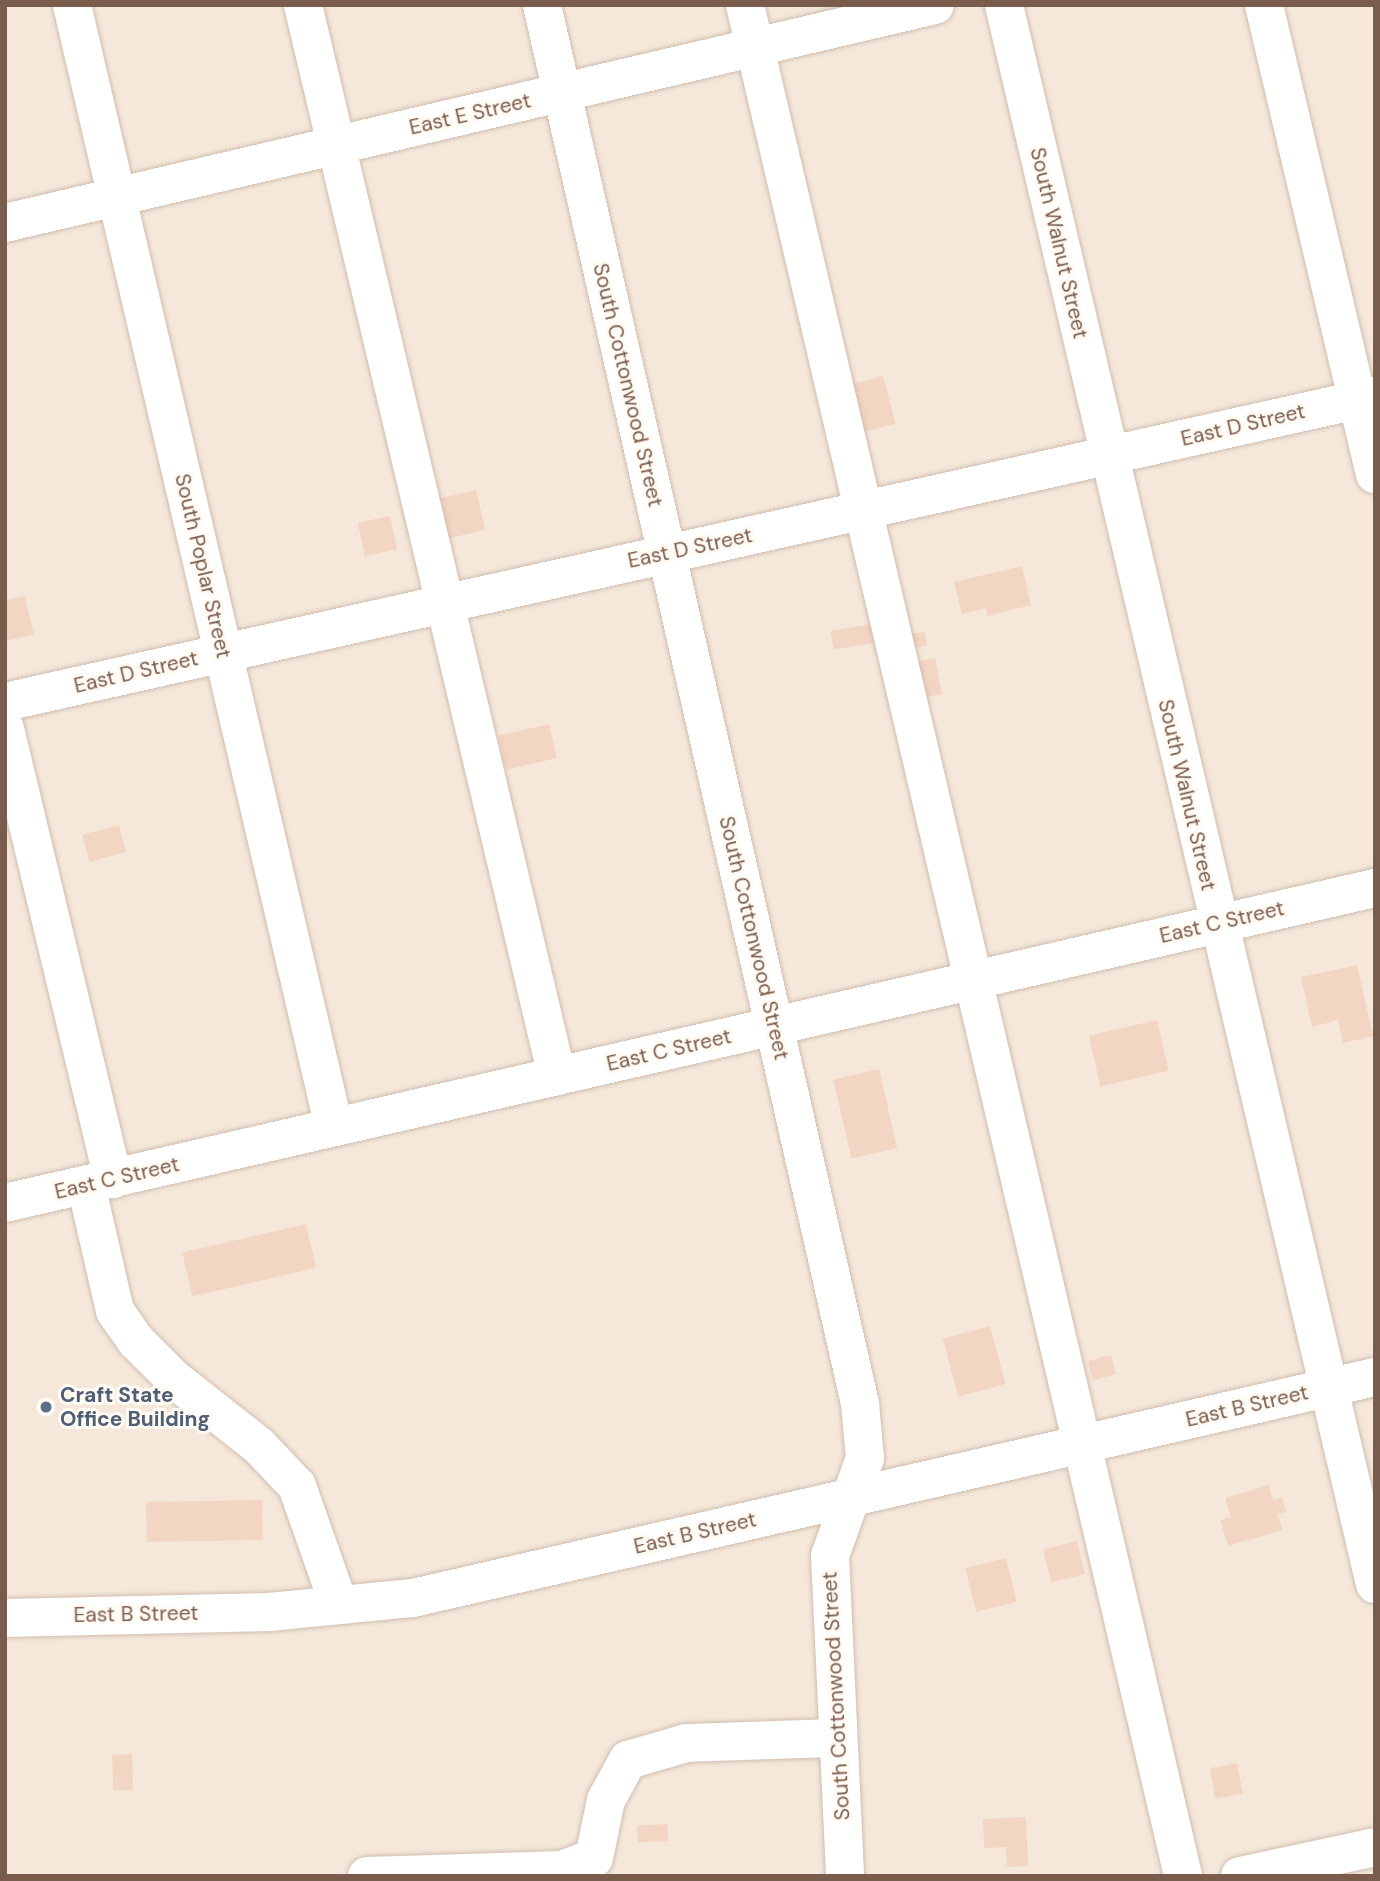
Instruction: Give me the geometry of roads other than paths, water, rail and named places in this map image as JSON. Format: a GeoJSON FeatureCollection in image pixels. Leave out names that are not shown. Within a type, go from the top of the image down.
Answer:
{"type":"FeatureCollection","features":[{"type":"Feature","properties":{"kind":"street","name":"South Poplar Street"},"geometry":{"type":"LineString","coordinates":[[72,5],[334,1128]]}},
{"type":"Feature","properties":{"kind":"street"},"geometry":{"type":"LineString","coordinates":[[303,5],[557,1076]]}},
{"type":"Feature","properties":{"kind":"street","name":"South Cottonwood Street"},"geometry":{"type":"LineString","coordinates":[[542,5],[860,1404],[864,1458],[847,1500],[830,1556],[845,1876]]}},
{"type":"Feature","properties":{"kind":"street"},"geometry":{"type":"LineString","coordinates":[[744,5],[1182,1876]]}},
{"type":"Feature","properties":{"kind":"street","name":"East E Street"},"geometry":{"type":"LineString","coordinates":[[5,222],[935,5]]}},
{"type":"Feature","properties":{"kind":"street","name":"South Walnut Street"},"geometry":{"type":"LineString","coordinates":[[1004,5],[1217,924],[1375,1584]]}},
{"type":"Feature","properties":{"kind":"street"},"geometry":{"type":"LineString","coordinates":[[1264,5],[1366,398],[1375,474]]}},
{"type":"Feature","properties":{"kind":"street","name":"East D Street"},"geometry":{"type":"LineString","coordinates":[[5,702],[1366,398]]}},
{"type":"Feature","properties":{"kind":"street"},"geometry":{"type":"LineString","coordinates":[[5,729],[99,1182],[115,1311],[136,1342],[174,1379],[259,1446],[298,1486],[339,1605]]}},
{"type":"Feature","properties":{"kind":"street","name":"East C Street"},"geometry":{"type":"LineString","coordinates":[[5,1203],[1375,888]]}},
{"type":"Feature","properties":{"kind":"street","name":"East B Street"},"geometry":{"type":"LineString","coordinates":[[5,1618],[270,1612],[413,1598],[1375,1377]]}},
{"type":"Feature","properties":{"kind":"street"},"geometry":{"type":"LineString","coordinates":[[367,1876],[562,1870],[594,1858],[606,1800],[628,1760],[686,1743],[837,1738]]}},
{"type":"Feature","properties":{"kind":"street"},"geometry":{"type":"LineString","coordinates":[[1240,1876],[1357,1858]]}},
{"type":"Feature","properties":{"kind":"place","name":"Craft State Office Building"},"geometry":{"type":"Point","coordinates":[46,1407]}}]}
